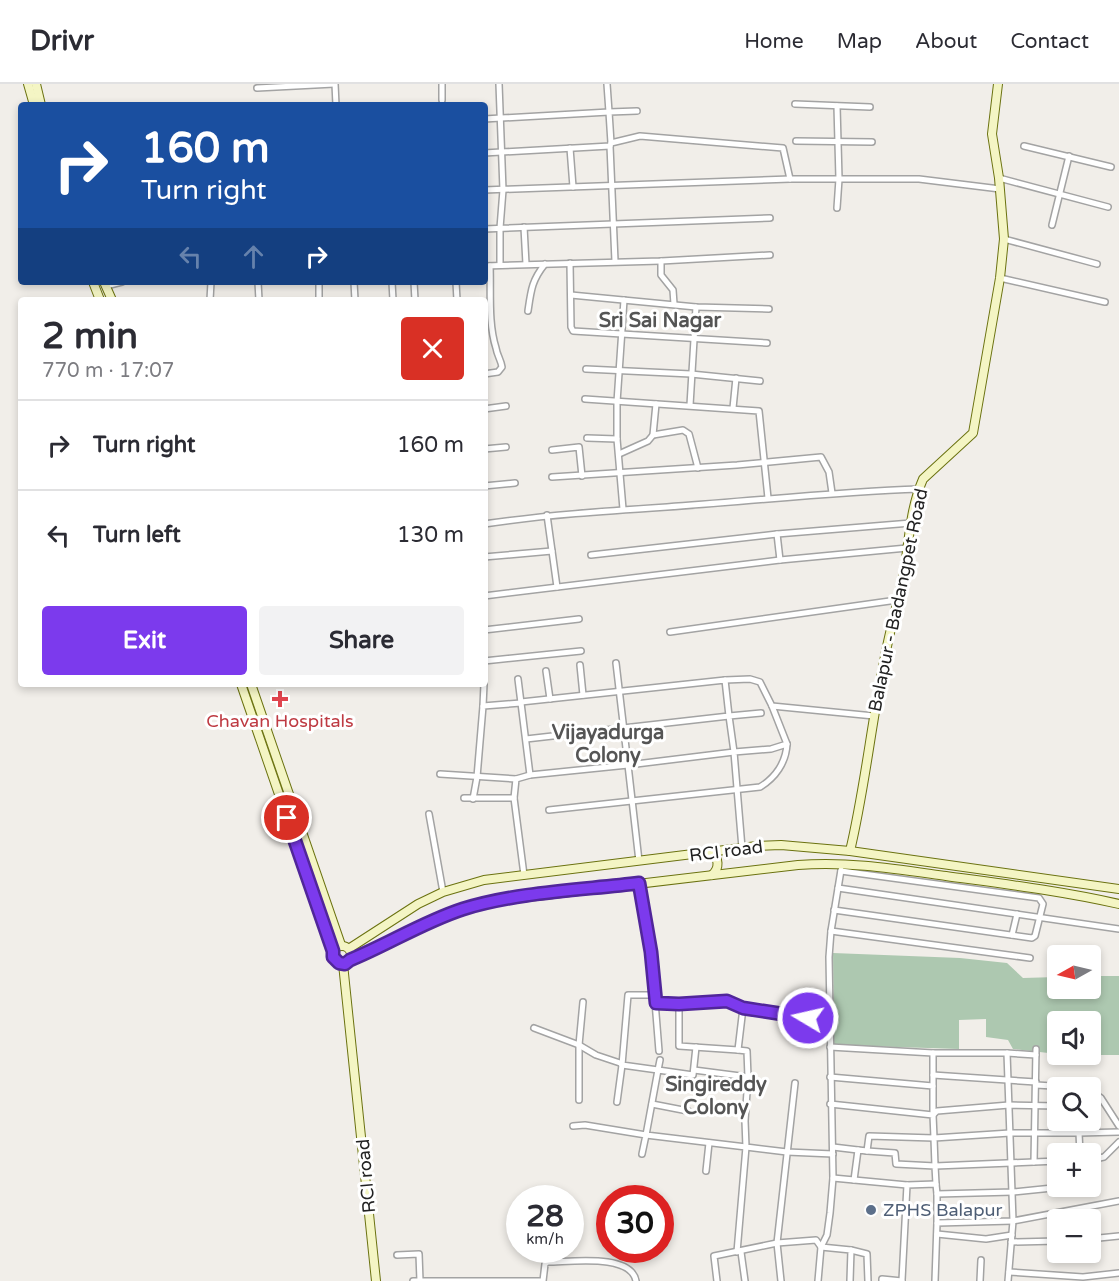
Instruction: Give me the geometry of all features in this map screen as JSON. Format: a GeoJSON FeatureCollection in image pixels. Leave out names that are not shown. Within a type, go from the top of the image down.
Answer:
{"type":"FeatureCollection","features":[{"type":"Feature","properties":{"kind":"main road"},"geometry":{"type":"LineString","coordinates":[[29,84],[33,102]]}},
{"type":"Feature","properties":{"kind":"main road"},"geometry":{"type":"LineString","coordinates":[[36,84],[40,102]]}},
{"type":"Feature","properties":{"kind":"main road","name":"Balapur - Badangpet Road"},"geometry":{"type":"LineString","coordinates":[[850,851],[919,489],[924,479],[973,433],[1000,278],[1004,239],[999,178],[992,134],[998,84]]}},
{"type":"Feature","properties":{"kind":"main road"},"geometry":{"type":"LineString","coordinates":[[242,687],[333,951],[334,960],[347,962],[391,942],[410,930],[465,909],[494,901],[798,865],[842,867],[1071,893],[1119,904]]}},
{"type":"Feature","properties":{"kind":"main road"},"geometry":{"type":"LineString","coordinates":[[252,687],[345,947]]}},
{"type":"Feature","properties":{"kind":"main road","name":"RCI road"},"geometry":{"type":"LineString","coordinates":[[333,951],[345,947],[443,892],[484,880],[742,848],[781,845],[850,851],[1119,889]]}},
{"type":"Feature","properties":{"kind":"main road"},"geometry":{"type":"LineString","coordinates":[[724,850],[720,857],[721,864],[727,873]]}},
{"type":"Feature","properties":{"kind":"main road"},"geometry":{"type":"LineString","coordinates":[[711,852],[717,858],[718,866],[712,875]]}},
{"type":"Feature","properties":{"kind":"main road","name":"RCI road"},"geometry":{"type":"LineString","coordinates":[[345,947],[352,954],[347,962],[376,1281]]}},
{"type":"Feature","properties":{"kind":"street"},"geometry":{"type":"LineString","coordinates":[[257,88],[334,84],[336,102]]}},
{"type":"Feature","properties":{"kind":"street"},"geometry":{"type":"LineString","coordinates":[[442,84],[442,100]]}},
{"type":"Feature","properties":{"kind":"street"},"geometry":{"type":"LineString","coordinates":[[499,84],[503,190],[500,265]]}},
{"type":"Feature","properties":{"kind":"street"},"geometry":{"type":"LineString","coordinates":[[607,84],[615,261]]}},
{"type":"Feature","properties":{"kind":"street"},"geometry":{"type":"LineString","coordinates":[[795,104],[870,107]]}},
{"type":"Feature","properties":{"kind":"street"},"geometry":{"type":"LineString","coordinates":[[837,106],[839,179],[837,208]]}},
{"type":"Feature","properties":{"kind":"street"},"geometry":{"type":"LineString","coordinates":[[488,119],[637,111]]}},
{"type":"Feature","properties":{"kind":"street"},"geometry":{"type":"LineString","coordinates":[[488,153],[611,145],[640,136],[783,148],[790,178]]}},
{"type":"Feature","properties":{"kind":"street"},"geometry":{"type":"LineString","coordinates":[[795,141],[872,142]]}},
{"type":"Feature","properties":{"kind":"street"},"geometry":{"type":"LineString","coordinates":[[1024,146],[1111,167]]}},
{"type":"Feature","properties":{"kind":"street"},"geometry":{"type":"LineString","coordinates":[[570,148],[573,187]]}},
{"type":"Feature","properties":{"kind":"street"},"geometry":{"type":"LineString","coordinates":[[1052,225],[1069,156]]}},
{"type":"Feature","properties":{"kind":"street"},"geometry":{"type":"LineString","coordinates":[[488,190],[790,178],[919,179],[1000,189]]}},
{"type":"Feature","properties":{"kind":"street"},"geometry":{"type":"LineString","coordinates":[[999,178],[1108,207]]}},
{"type":"Feature","properties":{"kind":"street"},"geometry":{"type":"LineString","coordinates":[[488,229],[770,218]]}},
{"type":"Feature","properties":{"kind":"street"},"geometry":{"type":"LineString","coordinates":[[524,227],[526,264]]}},
{"type":"Feature","properties":{"kind":"street"},"geometry":{"type":"LineString","coordinates":[[1004,239],[1097,264]]}},
{"type":"Feature","properties":{"kind":"street"},"geometry":{"type":"LineString","coordinates":[[488,266],[770,255]]}},
{"type":"Feature","properties":{"kind":"street"},"geometry":{"type":"LineString","coordinates":[[661,261],[661,275],[673,290],[674,304]]}},
{"type":"Feature","properties":{"kind":"street"},"geometry":{"type":"LineString","coordinates":[[570,263],[573,332],[767,343]]}},
{"type":"Feature","properties":{"kind":"street"},"geometry":{"type":"LineString","coordinates":[[528,311],[531,289],[536,275],[545,264]]}},
{"type":"Feature","properties":{"kind":"street"},"geometry":{"type":"LineString","coordinates":[[488,277],[496,349],[502,367],[498,372],[488,373]]}},
{"type":"Feature","properties":{"kind":"street"},"geometry":{"type":"LineString","coordinates":[[1000,278],[1105,302]]}},
{"type":"Feature","properties":{"kind":"street"},"geometry":{"type":"LineString","coordinates":[[571,295],[696,307],[769,309]]}},
{"type":"Feature","properties":{"kind":"street"},"geometry":{"type":"LineString","coordinates":[[623,509],[617,439],[617,402],[624,300]]}},
{"type":"Feature","properties":{"kind":"street"},"geometry":{"type":"LineString","coordinates":[[690,405],[696,307]]}},
{"type":"Feature","properties":{"kind":"street"},"geometry":{"type":"LineString","coordinates":[[586,369],[692,374],[760,381]]}},
{"type":"Feature","properties":{"kind":"street"},"geometry":{"type":"LineString","coordinates":[[734,408],[736,378]]}},
{"type":"Feature","properties":{"kind":"street"},"geometry":{"type":"LineString","coordinates":[[585,399],[759,411],[768,498]]}},
{"type":"Feature","properties":{"kind":"street"},"geometry":{"type":"LineString","coordinates":[[619,454],[648,441],[653,435],[656,404]]}},
{"type":"Feature","properties":{"kind":"street"},"geometry":{"type":"LineString","coordinates":[[488,408],[506,406]]}},
{"type":"Feature","properties":{"kind":"street"},"geometry":{"type":"LineString","coordinates":[[653,435],[684,430],[689,434],[698,468]]}},
{"type":"Feature","properties":{"kind":"street"},"geometry":{"type":"LineString","coordinates":[[587,438],[617,439]]}},
{"type":"Feature","properties":{"kind":"street"},"geometry":{"type":"LineString","coordinates":[[488,449],[506,447]]}},
{"type":"Feature","properties":{"kind":"street"},"geometry":{"type":"LineString","coordinates":[[552,450],[579,447],[582,476]]}},
{"type":"Feature","properties":{"kind":"street"},"geometry":{"type":"LineString","coordinates":[[552,477],[698,468],[820,457],[829,472],[832,493]]}},
{"type":"Feature","properties":{"kind":"street"},"geometry":{"type":"LineString","coordinates":[[488,486],[515,483]]}},
{"type":"Feature","properties":{"kind":"street"},"geometry":{"type":"LineString","coordinates":[[488,523],[546,515],[832,493],[919,489]]}},
{"type":"Feature","properties":{"kind":"street"},"geometry":{"type":"LineString","coordinates":[[546,515],[557,587]]}},
{"type":"Feature","properties":{"kind":"street"},"geometry":{"type":"LineString","coordinates":[[591,555],[777,534],[911,523]]}},
{"type":"Feature","properties":{"kind":"street"},"geometry":{"type":"LineString","coordinates":[[777,534],[780,560]]}},
{"type":"Feature","properties":{"kind":"street"},"geometry":{"type":"LineString","coordinates":[[488,596],[780,560],[907,548]]}},
{"type":"Feature","properties":{"kind":"street"},"geometry":{"type":"LineString","coordinates":[[488,557],[552,551]]}},
{"type":"Feature","properties":{"kind":"street"},"geometry":{"type":"LineString","coordinates":[[670,632],[897,600]]}},
{"type":"Feature","properties":{"kind":"street"},"geometry":{"type":"LineString","coordinates":[[488,630],[579,619]]}},
{"type":"Feature","properties":{"kind":"street"},"geometry":{"type":"LineString","coordinates":[[488,662],[580,651]]}},
{"type":"Feature","properties":{"kind":"street"},"geometry":{"type":"LineString","coordinates":[[616,663],[639,861]]}},
{"type":"Feature","properties":{"kind":"street"},"geometry":{"type":"LineString","coordinates":[[580,665],[583,695]]}},
{"type":"Feature","properties":{"kind":"street"},"geometry":{"type":"LineString","coordinates":[[546,671],[550,699]]}},
{"type":"Feature","properties":{"kind":"street"},"geometry":{"type":"LineString","coordinates":[[518,679],[530,775]]}},
{"type":"Feature","properties":{"kind":"street"},"geometry":{"type":"LineString","coordinates":[[483,706],[750,679],[760,682],[787,744],[787,754],[783,763],[768,782],[760,788],[549,810]]}},
{"type":"Feature","properties":{"kind":"street"},"geometry":{"type":"LineString","coordinates":[[725,680],[742,848]]}},
{"type":"Feature","properties":{"kind":"street"},"geometry":{"type":"LineString","coordinates":[[473,799],[477,777],[484,687]]}},
{"type":"Feature","properties":{"kind":"street"},"geometry":{"type":"LineString","coordinates":[[772,706],[874,716]]}},
{"type":"Feature","properties":{"kind":"street"},"geometry":{"type":"LineString","coordinates":[[526,739],[761,713]]}},
{"type":"Feature","properties":{"kind":"street"},"geometry":{"type":"LineString","coordinates":[[440,774],[516,779],[530,775],[771,749],[787,744]]}},
{"type":"Feature","properties":{"kind":"street"},"geometry":{"type":"LineString","coordinates":[[516,779],[514,798],[524,875]]}},
{"type":"Feature","properties":{"kind":"street"},"geometry":{"type":"LineString","coordinates":[[464,798],[514,798]]}},
{"type":"Feature","properties":{"kind":"street"},"geometry":{"type":"LineString","coordinates":[[429,814],[443,892]]}},
{"type":"Feature","properties":{"kind":"street"},"geometry":{"type":"LineString","coordinates":[[818,1281],[821,1247],[827,1235],[833,1178],[829,957],[834,910],[842,867],[1039,898],[1043,904],[1035,936],[1032,938],[834,910]]}},
{"type":"Feature","properties":{"kind":"street"},"geometry":{"type":"LineString","coordinates":[[639,883],[651,952],[659,1051]]}},
{"type":"Feature","properties":{"kind":"street"},"geometry":{"type":"LineString","coordinates":[[838,888],[1119,929]]}},
{"type":"Feature","properties":{"kind":"street"},"geometry":{"type":"LineString","coordinates":[[1012,935],[1017,914]]}},
{"type":"Feature","properties":{"kind":"street"},"geometry":{"type":"LineString","coordinates":[[831,931],[1030,958]]}},
{"type":"Feature","properties":{"kind":"street"},"geometry":{"type":"LineString","coordinates":[[617,1102],[628,995],[656,995]]}},
{"type":"Feature","properties":{"kind":"street"},"geometry":{"type":"LineString","coordinates":[[656,1003],[727,1001],[743,1008],[829,1021]]}},
{"type":"Feature","properties":{"kind":"street"},"geometry":{"type":"LineString","coordinates":[[579,1100],[579,1045],[583,1002]]}},
{"type":"Feature","properties":{"kind":"street"},"geometry":{"type":"LineString","coordinates":[[679,1004],[679,1046],[747,1051],[746,1147],[739,1252],[745,1281]]}},
{"type":"Feature","properties":{"kind":"street"},"geometry":{"type":"LineString","coordinates":[[738,1050],[743,1008]]}},
{"type":"Feature","properties":{"kind":"street"},"geometry":{"type":"LineString","coordinates":[[534,1028],[622,1065],[693,1075],[696,1047]]}},
{"type":"Feature","properties":{"kind":"street"},"geometry":{"type":"LineString","coordinates":[[830,1047],[933,1053],[1036,1052],[1034,1162]]}},
{"type":"Feature","properties":{"kind":"street"},"geometry":{"type":"LineString","coordinates":[[933,1053],[937,1194],[935,1281]]}},
{"type":"Feature","properties":{"kind":"street"},"geometry":{"type":"LineString","coordinates":[[1007,1053],[1013,1192],[1008,1281]]}},
{"type":"Feature","properties":{"kind":"street"},"geometry":{"type":"LineString","coordinates":[[642,1154],[660,1060]]}},
{"type":"Feature","properties":{"kind":"street"},"geometry":{"type":"LineString","coordinates":[[694,1070],[748,1077]]}},
{"type":"Feature","properties":{"kind":"street"},"geometry":{"type":"LineString","coordinates":[[933,1075],[1047,1085]]}},
{"type":"Feature","properties":{"kind":"street"},"geometry":{"type":"LineString","coordinates":[[831,1077],[933,1086]]}},
{"type":"Feature","properties":{"kind":"street"},"geometry":{"type":"LineString","coordinates":[[781,1281],[777,1244],[795,1083]]}},
{"type":"Feature","properties":{"kind":"street"},"geometry":{"type":"LineString","coordinates":[[1101,1098],[1119,1126]]}},
{"type":"Feature","properties":{"kind":"street"},"geometry":{"type":"LineString","coordinates":[[652,1104],[688,1111]]}},
{"type":"Feature","properties":{"kind":"street"},"geometry":{"type":"LineString","coordinates":[[831,1104],[933,1115],[937,1111],[1009,1106],[1047,1107]]}},
{"type":"Feature","properties":{"kind":"street"},"geometry":{"type":"LineString","coordinates":[[573,1126],[585,1125],[646,1135],[787,1152],[858,1150],[895,1153],[896,1164],[935,1166],[1047,1161]]}},
{"type":"Feature","properties":{"kind":"street"},"geometry":{"type":"LineString","coordinates":[[867,1151],[869,1136],[934,1138],[1010,1133],[1119,1131]]}},
{"type":"Feature","properties":{"kind":"street"},"geometry":{"type":"LineString","coordinates":[[1080,1133],[1080,1143]]}},
{"type":"Feature","properties":{"kind":"street"},"geometry":{"type":"LineString","coordinates":[[1101,1158],[1119,1142]]}},
{"type":"Feature","properties":{"kind":"street"},"geometry":{"type":"LineString","coordinates":[[706,1171],[709,1143]]}},
{"type":"Feature","properties":{"kind":"street"},"geometry":{"type":"LineString","coordinates":[[854,1180],[858,1150]]}},
{"type":"Feature","properties":{"kind":"street"},"geometry":{"type":"LineString","coordinates":[[833,1178],[907,1185],[936,1184]]}},
{"type":"Feature","properties":{"kind":"street"},"geometry":{"type":"LineString","coordinates":[[882,1281],[882,1279],[902,1281],[907,1185]]}},
{"type":"Feature","properties":{"kind":"street"},"geometry":{"type":"LineString","coordinates":[[937,1194],[1047,1189]]}},
{"type":"Feature","properties":{"kind":"street"},"geometry":{"type":"LineString","coordinates":[[937,1223],[1013,1221],[1119,1201]]}},
{"type":"Feature","properties":{"kind":"street"},"geometry":{"type":"LineString","coordinates":[[937,1234],[976,1239],[1012,1235]]}},
{"type":"Feature","properties":{"kind":"street"},"geometry":{"type":"LineString","coordinates":[[1101,1238],[1119,1236]]}},
{"type":"Feature","properties":{"kind":"street"},"geometry":{"type":"LineString","coordinates":[[717,1281],[714,1257],[777,1244],[816,1240],[821,1247],[867,1254],[868,1281]]}},
{"type":"Feature","properties":{"kind":"street"},"geometry":{"type":"LineString","coordinates":[[1011,1242],[1047,1241]]}},
{"type":"Feature","properties":{"kind":"street"},"geometry":{"type":"LineString","coordinates":[[850,1281],[852,1250]]}},
{"type":"Feature","properties":{"kind":"street"},"geometry":{"type":"LineString","coordinates":[[397,1255],[419,1254],[420,1281]]}},
{"type":"Feature","properties":{"kind":"street"},"geometry":{"type":"LineString","coordinates":[[980,1281],[981,1260]]}},
{"type":"Feature","properties":{"kind":"street"},"geometry":{"type":"LineString","coordinates":[[413,1281],[543,1281],[545,1264],[548,1262],[603,1261],[620,1264],[630,1269],[636,1281]]}},
{"type":"Feature","properties":{"kind":"street"},"geometry":{"type":"LineString","coordinates":[[1009,1272],[1083,1277],[1119,1273]]}},
{"type":"Feature","properties":{"kind":"green space"},"geometry":{"type":"Polygon","coordinates":[[[833,953],[960,958],[1007,963],[1023,978],[1047,977],[1047,999],[1101,999],[1101,976],[1119,976],[1119,1055],[1101,1055],[1101,1011],[1047,1011],[1047,1053],[1013,1049],[1008,1040],[986,1037],[986,1019],[959,1020],[959,1049],[834,1045],[833,953]]]}},
{"type":"Feature","properties":{"kind":"place","name":"Chavan Hospitals"},"geometry":{"type":"Point","coordinates":[280,699]}},
{"type":"Feature","properties":{"kind":"place","name":"ZPHS Balapur"},"geometry":{"type":"Point","coordinates":[871,1210]}},
{"type":"Feature","properties":{"kind":"district","name":"Sri Sai Nagar"},"geometry":{"type":"Point","coordinates":[660,321]}},
{"type":"Feature","properties":{"kind":"district","name":"Vijayadurga Colony"},"geometry":{"type":"Point","coordinates":[608,744]}},
{"type":"Feature","properties":{"kind":"district","name":"Singireddy Colony"},"geometry":{"type":"Point","coordinates":[716,1096]}},
{"type":"Feature","properties":{"kind":"route"},"geometry":{"type":"LineString","coordinates":[[287,818],[336,962],[345,964],[391,942],[410,930],[465,909],[494,901],[639,883],[651,952],[656,1003],[727,1001],[743,1008],[808,1018]]}}]}
